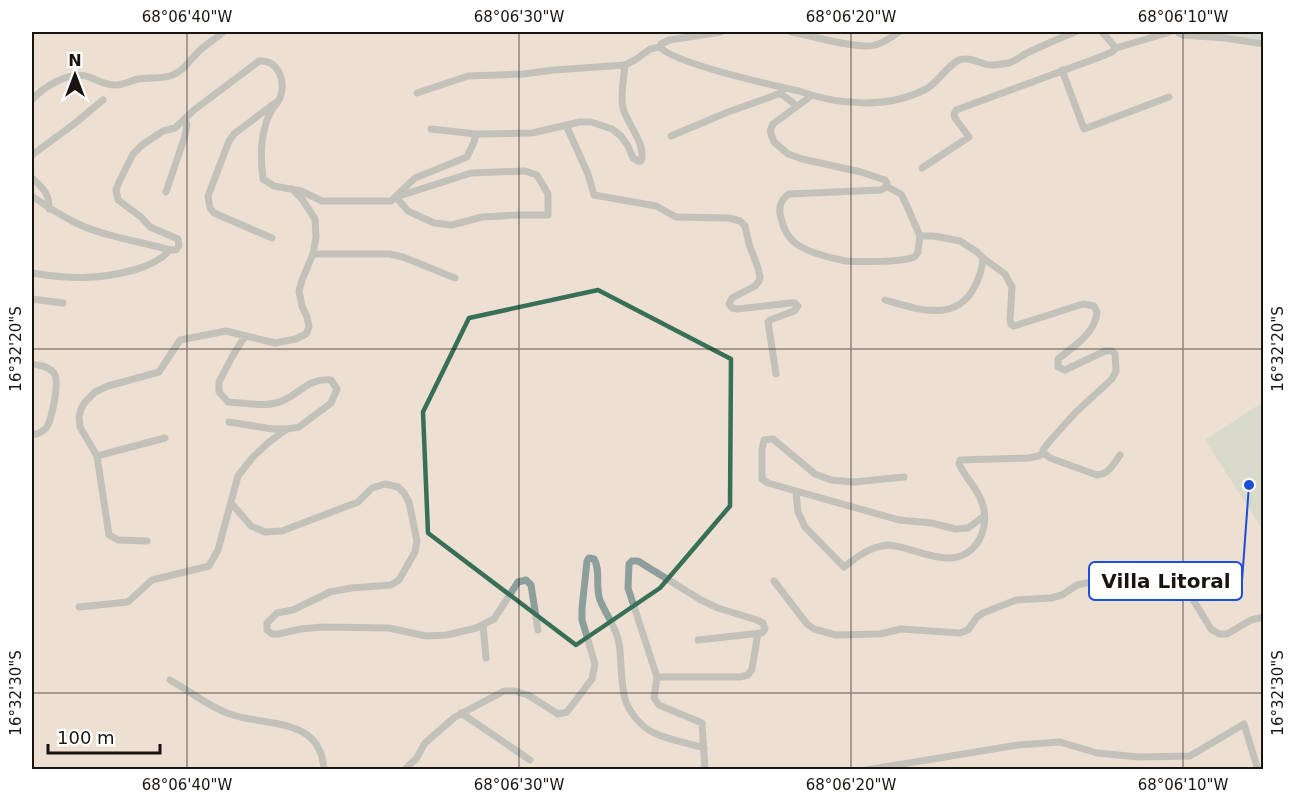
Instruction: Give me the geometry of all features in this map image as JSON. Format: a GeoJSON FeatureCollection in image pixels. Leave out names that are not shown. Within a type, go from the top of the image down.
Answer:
{"type":"FeatureCollection","features":[{"type":"Feature","properties":{"kind":"street"},"geometry":{"type":"LineString","coordinates":[[32,100],[44,88],[71,76],[81,75],[117,85],[140,78],[168,76],[179,72],[203,46],[223,32]]}},
{"type":"Feature","properties":{"kind":"street"},"geometry":{"type":"LineString","coordinates":[[417,93],[468,76],[523,74],[625,65],[669,40],[721,32]]}},
{"type":"Feature","properties":{"kind":"street"},"geometry":{"type":"LineString","coordinates":[[791,32],[867,47],[876,45],[899,32]]}},
{"type":"Feature","properties":{"kind":"street"},"geometry":{"type":"LineString","coordinates":[[660,47],[675,56],[711,69],[782,90],[855,103],[902,98],[927,90],[959,60],[965,59],[991,65],[1010,63],[1075,32]]}},
{"type":"Feature","properties":{"kind":"street"},"geometry":{"type":"LineString","coordinates":[[1102,32],[1116,48]]}},
{"type":"Feature","properties":{"kind":"street"},"geometry":{"type":"LineString","coordinates":[[922,168],[969,137],[954,118],[956,110],[1106,54],[1116,48],[1170,32]]}},
{"type":"Feature","properties":{"kind":"street"},"geometry":{"type":"LineString","coordinates":[[1178,32],[1183,35],[1263,44]]}},
{"type":"Feature","properties":{"kind":"street"},"geometry":{"type":"LineString","coordinates":[[32,196],[49,209],[77,223],[99,231],[176,250],[179,246],[175,236],[150,226],[118,200],[116,190],[118,182],[133,154],[142,145],[163,131],[175,128],[259,61],[272,63],[281,76],[279,99],[264,129],[261,161],[263,179],[274,186],[301,191],[322,201],[391,201],[415,178],[467,157],[476,134]]}},
{"type":"Feature","properties":{"kind":"street"},"geometry":{"type":"LineString","coordinates":[[431,129],[476,134],[532,133],[591,122],[612,129],[621,136],[633,158],[641,161],[643,152],[641,145],[623,108],[625,65]]}},
{"type":"Feature","properties":{"kind":"street"},"geometry":{"type":"LineString","coordinates":[[1062,70],[1084,129],[1169,97]]}},
{"type":"Feature","properties":{"kind":"street"},"geometry":{"type":"LineString","coordinates":[[782,90],[797,106]]}},
{"type":"Feature","properties":{"kind":"street"},"geometry":{"type":"LineString","coordinates":[[671,136],[773,96],[782,90]]}},
{"type":"Feature","properties":{"kind":"street"},"geometry":{"type":"LineString","coordinates":[[811,96],[771,128],[770,135],[774,142],[788,154],[861,172],[885,180],[886,186]]}},
{"type":"Feature","properties":{"kind":"street"},"geometry":{"type":"LineString","coordinates":[[272,238],[214,213],[210,208],[208,196],[229,141],[234,134],[279,99]]}},
{"type":"Feature","properties":{"kind":"street"},"geometry":{"type":"LineString","coordinates":[[32,155],[103,100]]}},
{"type":"Feature","properties":{"kind":"street"},"geometry":{"type":"LineString","coordinates":[[166,192],[185,136],[187,124],[185,120]]}},
{"type":"Feature","properties":{"kind":"street"},"geometry":{"type":"LineString","coordinates":[[566,125],[588,174],[594,195],[656,206],[676,217],[729,218],[740,221],[745,226],[760,277],[755,286],[732,298],[729,304],[737,309],[790,303],[798,306],[794,311],[768,322],[776,374]]}},
{"type":"Feature","properties":{"kind":"street"},"geometry":{"type":"LineString","coordinates":[[525,171],[537,176],[548,194],[548,215],[517,214],[482,217],[452,225],[434,223],[408,211],[396,197],[471,173],[525,171]]}},
{"type":"Feature","properties":{"kind":"street"},"geometry":{"type":"LineString","coordinates":[[32,178],[47,194],[50,202],[49,209]]}},
{"type":"Feature","properties":{"kind":"street"},"geometry":{"type":"LineString","coordinates":[[886,186],[901,194],[920,236],[916,256],[892,260],[848,261],[803,248],[794,243],[788,235],[780,212],[783,199],[789,194],[881,190],[886,186]]}},
{"type":"Feature","properties":{"kind":"street"},"geometry":{"type":"LineString","coordinates":[[147,541],[118,540],[110,535],[97,456],[80,428],[79,417],[85,402],[95,392],[108,386],[159,372],[180,340],[226,331],[275,343],[296,339],[306,334],[309,327],[299,291],[313,254],[316,237],[315,219],[302,199],[292,189]]}},
{"type":"Feature","properties":{"kind":"street"},"geometry":{"type":"LineString","coordinates":[[920,236],[960,241],[1005,274],[1012,287],[1010,320],[1014,326],[1017,327],[1083,304],[1090,304],[1096,309],[1097,317],[1094,325],[1082,341],[1058,359],[1058,367],[1065,370],[1105,351],[1112,351],[1115,354],[1116,371],[1112,379],[1048,442],[1043,450],[1044,453]]}},
{"type":"Feature","properties":{"kind":"street"},"geometry":{"type":"LineString","coordinates":[[32,273],[57,277],[104,277],[152,264],[162,259],[170,250]]}},
{"type":"Feature","properties":{"kind":"street"},"geometry":{"type":"LineString","coordinates":[[313,254],[389,254],[403,257],[455,278]]}},
{"type":"Feature","properties":{"kind":"street"},"geometry":{"type":"LineString","coordinates":[[885,300],[931,311],[956,306],[973,290],[981,272],[982,258]]}},
{"type":"Feature","properties":{"kind":"street"},"geometry":{"type":"LineString","coordinates":[[32,300],[63,303]]}},
{"type":"Feature","properties":{"kind":"street"},"geometry":{"type":"LineString","coordinates":[[229,422],[272,429],[300,427],[331,403],[337,390],[331,380],[324,379],[306,385],[284,400],[266,404],[228,402],[219,392],[219,382],[245,336]]}},
{"type":"Feature","properties":{"kind":"street"},"geometry":{"type":"LineString","coordinates":[[32,364],[53,371],[57,386],[47,427],[37,434],[32,434]]}},
{"type":"Feature","properties":{"kind":"street"},"geometry":{"type":"LineString","coordinates":[[79,607],[128,602],[152,580],[209,566],[218,550],[238,476],[261,449],[287,429]]}},
{"type":"Feature","properties":{"kind":"street"},"geometry":{"type":"LineString","coordinates":[[97,456],[165,438]]}},
{"type":"Feature","properties":{"kind":"street"},"geometry":{"type":"LineString","coordinates":[[903,477],[854,482],[831,480],[815,474],[773,439],[764,441],[762,479],[768,483],[899,520],[932,523],[954,529],[968,528],[984,516]]}},
{"type":"Feature","properties":{"kind":"street"},"geometry":{"type":"LineString","coordinates":[[1044,453],[1050,458],[1097,475],[1109,471],[1120,455]]}},
{"type":"Feature","properties":{"kind":"street"},"geometry":{"type":"LineString","coordinates":[[796,492],[798,512],[805,526],[844,567],[861,554],[879,546],[889,545],[933,556],[955,557],[969,552],[984,532],[981,498],[962,470],[960,460],[1029,458],[1044,453]]}},
{"type":"Feature","properties":{"kind":"street"},"geometry":{"type":"LineString","coordinates":[[231,503],[250,526],[265,532],[282,531],[358,502],[372,488],[385,484],[398,487],[409,502],[417,541],[415,552],[399,580],[391,585],[330,592],[292,610],[277,614],[267,623],[267,630],[272,634],[301,629],[343,627],[389,628],[426,636],[447,635],[476,628],[494,619],[518,582],[526,580],[531,585],[538,630]]}},
{"type":"Feature","properties":{"kind":"street"},"geometry":{"type":"LineString","coordinates":[[404,770],[416,759],[425,743],[454,717],[504,691],[528,695],[558,714],[567,712],[591,679],[595,664],[582,620],[589,558],[597,564],[597,586],[600,600],[619,642],[625,698],[629,708],[636,719],[653,733],[704,748]]}},
{"type":"Feature","properties":{"kind":"street"},"geometry":{"type":"LineString","coordinates":[[698,640],[762,633],[765,629],[763,623],[718,608],[685,591],[638,561],[629,564],[628,588],[657,676],[654,698],[659,705],[702,723],[705,770]]}},
{"type":"Feature","properties":{"kind":"street"},"geometry":{"type":"LineString","coordinates":[[774,581],[807,624],[814,629],[836,635],[880,634],[901,629],[960,633],[968,630],[977,617],[983,613],[1016,600],[1051,598],[1062,595],[1077,585],[1145,566],[1168,569],[1184,585],[1211,629],[1219,634],[1227,634],[1251,620],[1263,617]]}},
{"type":"Feature","properties":{"kind":"street"},"geometry":{"type":"LineString","coordinates":[[483,624],[486,658]]}},
{"type":"Feature","properties":{"kind":"street"},"geometry":{"type":"LineString","coordinates":[[657,676],[740,677],[748,675],[752,669],[758,633]]}},
{"type":"Feature","properties":{"kind":"street"},"geometry":{"type":"LineString","coordinates":[[170,680],[230,714],[299,729],[315,741],[324,770]]}},
{"type":"Feature","properties":{"kind":"street"},"geometry":{"type":"LineString","coordinates":[[461,713],[531,760]]}},
{"type":"Feature","properties":{"kind":"street"},"geometry":{"type":"LineString","coordinates":[[866,770],[1018,745],[1060,741],[1097,753],[1139,758],[1190,756],[1244,724],[1258,770]]}},
{"type":"Feature","properties":{"kind":"highlighted area"},"geometry":{"type":"Polygon","coordinates":[[[598,290],[731,359],[730,506],[660,588],[576,645],[428,533],[423,412],[469,318],[598,290]]]}},
{"type":"Feature","properties":{"kind":"green space"},"geometry":{"type":"Polygon","coordinates":[[[1187,32],[1263,32],[1263,41],[1244,37],[1187,32]]]}},
{"type":"Feature","properties":{"kind":"green space"},"geometry":{"type":"Polygon","coordinates":[[[1263,402],[1263,530],[1205,440],[1263,402]]]}},
{"type":"Feature","properties":{"kind":"place","name":"Villa Litoral"},"geometry":{"type":"Point","coordinates":[1249,485]}}]}
